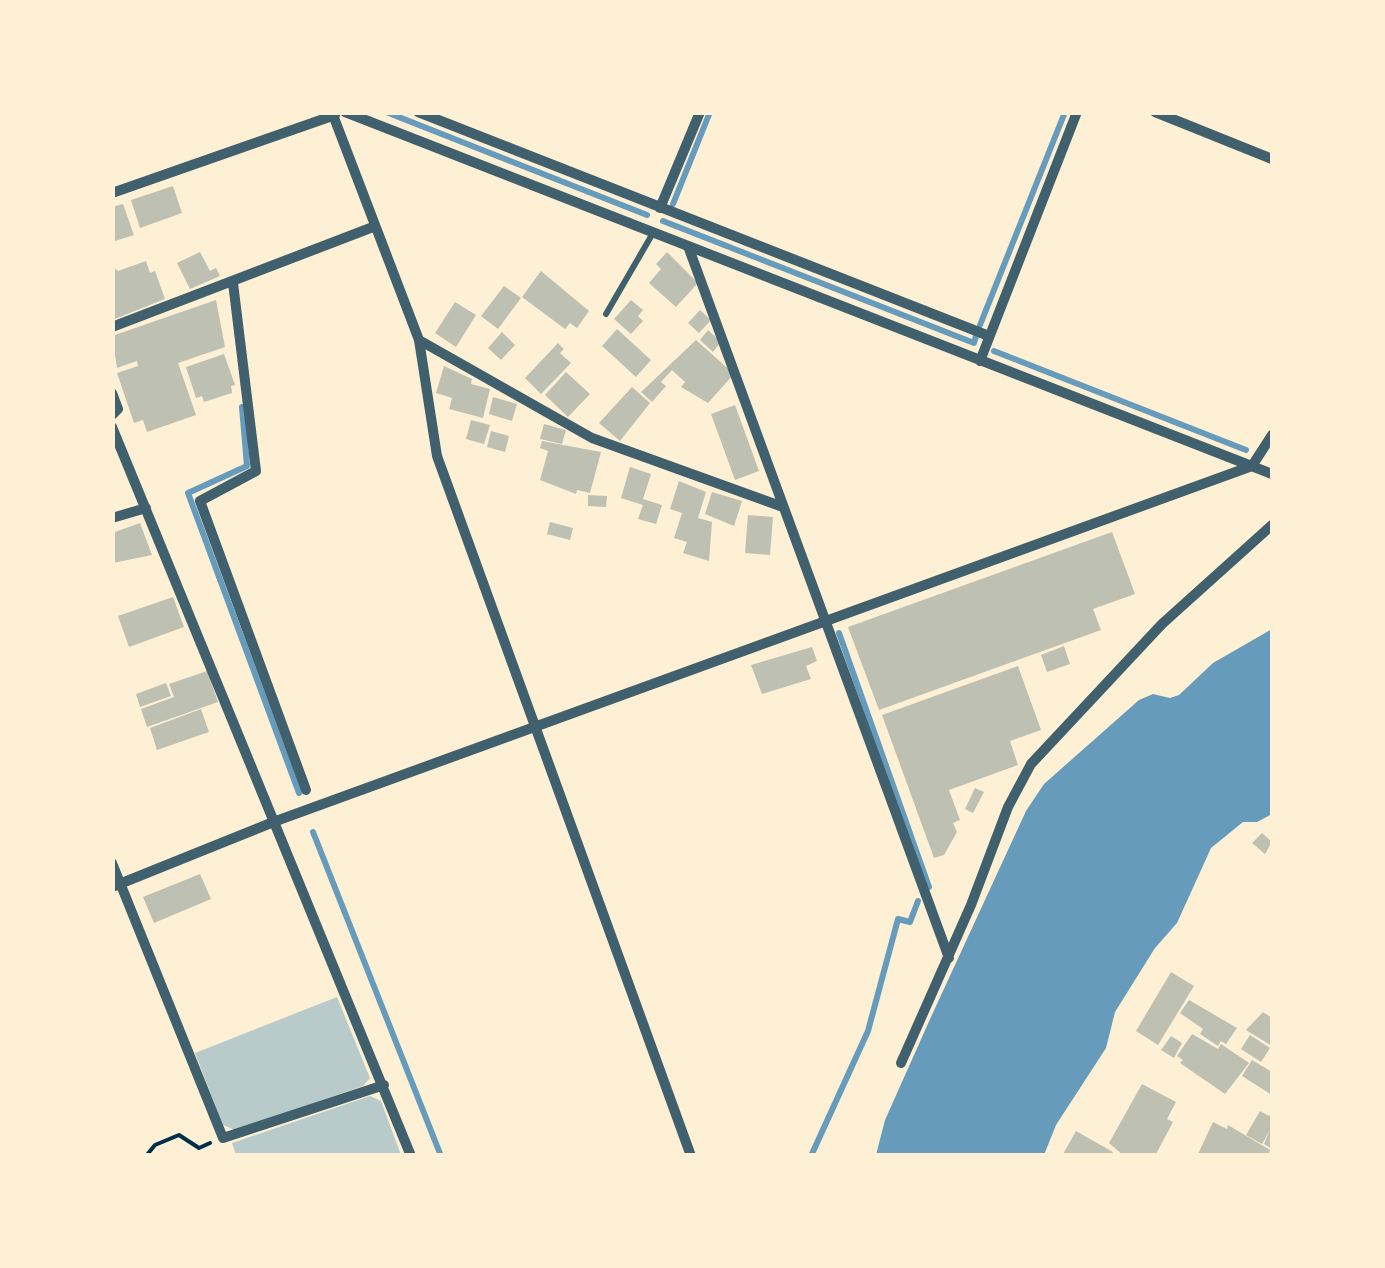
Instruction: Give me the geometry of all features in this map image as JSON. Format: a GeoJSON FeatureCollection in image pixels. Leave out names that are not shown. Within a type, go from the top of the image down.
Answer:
{"type":"FeatureCollection","features":[{"type":"Feature","properties":{"kind":"street"},"geometry":{"type":"LineString","coordinates":[[418,112],[989,336]]}},
{"type":"Feature","properties":{"kind":"street"},"geometry":{"type":"LineString","coordinates":[[660,208],[700,112]]}},
{"type":"Feature","properties":{"kind":"street"},"geometry":{"type":"LineString","coordinates":[[980,361],[1077,112]]}},
{"type":"Feature","properties":{"kind":"street"},"geometry":{"type":"LineString","coordinates":[[1155,112],[1272,159]]}},
{"type":"Feature","properties":{"kind":"street"},"geometry":{"type":"LineString","coordinates":[[339,114],[373,227],[419,340],[438,456],[691,1156]]}},
{"type":"Feature","properties":{"kind":"street"},"geometry":{"type":"LineString","coordinates":[[112,194],[339,114],[1272,474]]}},
{"type":"Feature","properties":{"kind":"street"},"geometry":{"type":"LineString","coordinates":[[112,326],[373,227]]}},
{"type":"Feature","properties":{"kind":"street"},"geometry":{"type":"LineString","coordinates":[[688,246],[948,958]]}},
{"type":"Feature","properties":{"kind":"street"},"geometry":{"type":"LineString","coordinates":[[234,282],[256,471],[200,501],[306,790]]}},
{"type":"Feature","properties":{"kind":"street"},"geometry":{"type":"LineString","coordinates":[[419,340],[592,438],[783,507]]}},
{"type":"Feature","properties":{"kind":"street"},"geometry":{"type":"LineString","coordinates":[[112,393],[118,409],[112,415]]}},
{"type":"Feature","properties":{"kind":"street"},"geometry":{"type":"LineString","coordinates":[[112,427],[411,1156]]}},
{"type":"Feature","properties":{"kind":"street"},"geometry":{"type":"LineString","coordinates":[[117,885],[276,821],[1252,466],[1272,435]]}},
{"type":"Feature","properties":{"kind":"street"},"geometry":{"type":"LineString","coordinates":[[112,518],[146,508]]}},
{"type":"Feature","properties":{"kind":"street"},"geometry":{"type":"LineString","coordinates":[[900,1064],[948,958],[1008,806],[1031,764],[1162,624],[1272,524]]}},
{"type":"Feature","properties":{"kind":"street"},"geometry":{"type":"LineString","coordinates":[[112,863],[117,885],[224,1138],[384,1086]]}},
{"type":"Feature","properties":{"kind":"lane"},"geometry":{"type":"LineString","coordinates":[[606,314],[653,232]]}},
{"type":"Feature","properties":{"kind":"path"},"geometry":{"type":"LineString","coordinates":[[146,1156],[155,1145],[179,1135],[199,1148],[224,1138]]}},
{"type":"Feature","properties":{"kind":"shaded area"},"geometry":{"type":"Polygon","coordinates":[[[337,997],[370,1078],[363,1086],[235,1130],[223,1125],[195,1053],[337,997]]]}},
{"type":"Feature","properties":{"kind":"shaded area"},"geometry":{"type":"Polygon","coordinates":[[[370,1096],[381,1101],[401,1155],[236,1155],[232,1143],[370,1096]]]}},
{"type":"Feature","properties":{"kind":"water"},"geometry":{"type":"Polygon","coordinates":[[[1272,629],[1272,814],[1257,822],[1243,822],[1211,848],[1177,923],[1155,948],[1115,1012],[1106,1048],[1056,1125],[1044,1155],[876,1155],[885,1120],[931,1017],[1026,811],[1044,784],[1139,700],[1153,694],[1170,698],[1179,695],[1213,663],[1272,629]]]}},
{"type":"Feature","properties":{"kind":"building"},"geometry":{"type":"Polygon","coordinates":[[[173,186],[182,213],[140,228],[131,200],[173,186]]]}},
{"type":"Feature","properties":{"kind":"building"},"geometry":{"type":"Polygon","coordinates":[[[123,204],[134,235],[112,242],[112,207],[123,204]]]}},
{"type":"Feature","properties":{"kind":"building"},"geometry":{"type":"Polygon","coordinates":[[[200,252],[210,271],[216,268],[220,276],[190,289],[177,263],[200,252]]]}},
{"type":"Feature","properties":{"kind":"building"},"geometry":{"type":"Polygon","coordinates":[[[667,252],[698,283],[676,307],[649,283],[661,269],[656,264],[667,252]]]}},
{"type":"Feature","properties":{"kind":"building"},"geometry":{"type":"Polygon","coordinates":[[[146,261],[150,273],[155,271],[165,299],[112,320],[112,266],[118,271],[146,261]]]}},
{"type":"Feature","properties":{"kind":"building"},"geometry":{"type":"Polygon","coordinates":[[[541,271],[589,311],[577,328],[570,323],[565,329],[522,297],[541,271]]]}},
{"type":"Feature","properties":{"kind":"building"},"geometry":{"type":"Polygon","coordinates":[[[504,286],[521,298],[498,329],[481,316],[504,286]]]}},
{"type":"Feature","properties":{"kind":"building"},"geometry":{"type":"Polygon","coordinates":[[[216,300],[225,347],[178,363],[196,415],[147,432],[143,420],[134,423],[117,373],[138,366],[137,361],[117,368],[112,336],[216,300]]]}},
{"type":"Feature","properties":{"kind":"building"},"geometry":{"type":"Polygon","coordinates":[[[631,300],[643,310],[638,316],[643,321],[631,334],[614,319],[631,300]]]}},
{"type":"Feature","properties":{"kind":"building"},"geometry":{"type":"Polygon","coordinates":[[[455,302],[476,315],[456,347],[435,333],[455,302]]]}},
{"type":"Feature","properties":{"kind":"building"},"geometry":{"type":"Polygon","coordinates":[[[700,310],[711,320],[699,333],[688,323],[700,310]]]}},
{"type":"Feature","properties":{"kind":"building"},"geometry":{"type":"Polygon","coordinates":[[[617,329],[651,360],[636,377],[602,346],[617,329]]]}},
{"type":"Feature","properties":{"kind":"building"},"geometry":{"type":"Polygon","coordinates":[[[708,330],[721,342],[713,352],[700,340],[708,330]]]}},
{"type":"Feature","properties":{"kind":"building"},"geometry":{"type":"Polygon","coordinates":[[[502,332],[515,345],[501,360],[488,348],[502,332]]]}},
{"type":"Feature","properties":{"kind":"building"},"geometry":{"type":"Polygon","coordinates":[[[696,340],[734,374],[708,403],[681,387],[685,382],[672,370],[661,382],[666,386],[652,402],[641,392],[696,340]]]}},
{"type":"Feature","properties":{"kind":"building"},"geometry":{"type":"Polygon","coordinates":[[[558,343],[564,349],[560,353],[571,363],[541,394],[525,378],[558,343]]]}},
{"type":"Feature","properties":{"kind":"building"},"geometry":{"type":"Polygon","coordinates":[[[224,354],[235,385],[231,386],[232,393],[204,402],[202,396],[196,398],[186,367],[224,354]]]}},
{"type":"Feature","properties":{"kind":"building"},"geometry":{"type":"Polygon","coordinates":[[[444,366],[472,379],[471,384],[490,389],[483,418],[449,409],[452,398],[436,393],[444,366]]]}},
{"type":"Feature","properties":{"kind":"building"},"geometry":{"type":"Polygon","coordinates":[[[566,372],[590,394],[568,417],[545,395],[566,372]]]}},
{"type":"Feature","properties":{"kind":"building"},"geometry":{"type":"Polygon","coordinates":[[[632,387],[650,403],[620,441],[599,423],[632,387]]]}},
{"type":"Feature","properties":{"kind":"building"},"geometry":{"type":"Polygon","coordinates":[[[493,397],[517,404],[512,421],[489,414],[493,397]]]}},
{"type":"Feature","properties":{"kind":"building"},"geometry":{"type":"Polygon","coordinates":[[[735,405],[759,471],[735,480],[711,414],[735,405]]]}},
{"type":"Feature","properties":{"kind":"building"},"geometry":{"type":"Polygon","coordinates":[[[471,420],[490,425],[484,444],[466,439],[471,420]]]}},
{"type":"Feature","properties":{"kind":"building"},"geometry":{"type":"Polygon","coordinates":[[[544,424],[566,430],[562,444],[540,439],[544,424]]]}},
{"type":"Feature","properties":{"kind":"building"},"geometry":{"type":"Polygon","coordinates":[[[491,431],[509,436],[505,452],[487,447],[491,431]]]}},
{"type":"Feature","properties":{"kind":"building"},"geometry":{"type":"Polygon","coordinates":[[[542,441],[601,452],[590,493],[577,490],[576,494],[540,480],[548,451],[540,448],[542,441]]]}},
{"type":"Feature","properties":{"kind":"building"},"geometry":{"type":"Polygon","coordinates":[[[630,467],[651,474],[643,499],[662,505],[656,524],[638,519],[643,505],[621,498],[630,467]]]}},
{"type":"Feature","properties":{"kind":"building"},"geometry":{"type":"Polygon","coordinates":[[[679,481],[706,492],[698,518],[712,522],[709,561],[683,553],[687,542],[674,538],[682,513],[670,509],[679,481]]]}},
{"type":"Feature","properties":{"kind":"building"},"geometry":{"type":"Polygon","coordinates":[[[712,492],[742,501],[734,526],[705,514],[712,492]]]}},
{"type":"Feature","properties":{"kind":"building"},"geometry":{"type":"Polygon","coordinates":[[[588,495],[607,496],[606,507],[588,506],[588,495]]]}},
{"type":"Feature","properties":{"kind":"building"},"geometry":{"type":"Polygon","coordinates":[[[748,515],[773,517],[770,555],[745,553],[748,515]]]}},
{"type":"Feature","properties":{"kind":"building"},"geometry":{"type":"Polygon","coordinates":[[[550,522],[573,528],[570,540],[547,534],[550,522]]]}},
{"type":"Feature","properties":{"kind":"building"},"geometry":{"type":"Polygon","coordinates":[[[140,523],[152,555],[113,563],[112,533],[140,523]]]}},
{"type":"Feature","properties":{"kind":"building"},"geometry":{"type":"Polygon","coordinates":[[[1112,532],[1135,594],[1093,609],[1101,630],[879,710],[848,627],[1112,532]]]}},
{"type":"Feature","properties":{"kind":"building"},"geometry":{"type":"Polygon","coordinates":[[[173,597],[184,627],[129,647],[118,616],[173,597]]]}},
{"type":"Feature","properties":{"kind":"building"},"geometry":{"type":"Polygon","coordinates":[[[1064,646],[1070,664],[1047,672],[1041,655],[1064,646]]]}},
{"type":"Feature","properties":{"kind":"building"},"geometry":{"type":"Polygon","coordinates":[[[812,647],[817,661],[806,666],[811,679],[762,694],[751,665],[812,647]]]}},
{"type":"Feature","properties":{"kind":"building"},"geometry":{"type":"Polygon","coordinates":[[[1018,666],[1041,730],[1010,741],[1018,765],[949,790],[960,820],[953,823],[957,832],[944,855],[934,858],[882,715],[1018,666]]]}},
{"type":"Feature","properties":{"kind":"building"},"geometry":{"type":"Polygon","coordinates":[[[207,671],[218,702],[147,727],[141,709],[174,697],[169,684],[207,671]]]}},
{"type":"Feature","properties":{"kind":"building"},"geometry":{"type":"Polygon","coordinates":[[[166,683],[171,696],[140,707],[136,694],[166,683]]]}},
{"type":"Feature","properties":{"kind":"building"},"geometry":{"type":"Polygon","coordinates":[[[201,709],[209,732],[157,750],[150,728],[201,709]]]}},
{"type":"Feature","properties":{"kind":"building"},"geometry":{"type":"Polygon","coordinates":[[[975,788],[984,792],[973,813],[965,809],[975,788]]]}},
{"type":"Feature","properties":{"kind":"building"},"geometry":{"type":"Polygon","coordinates":[[[1262,833],[1272,842],[1265,854],[1252,843],[1262,833]]]}},
{"type":"Feature","properties":{"kind":"building"},"geometry":{"type":"Polygon","coordinates":[[[200,874],[211,899],[154,923],[143,897],[200,874]]]}},
{"type":"Feature","properties":{"kind":"building"},"geometry":{"type":"Polygon","coordinates":[[[1171,972],[1194,986],[1158,1045],[1136,1031],[1171,972]]]}},
{"type":"Feature","properties":{"kind":"building"},"geometry":{"type":"Polygon","coordinates":[[[1189,1000],[1237,1028],[1226,1044],[1221,1041],[1218,1046],[1200,1034],[1203,1029],[1180,1013],[1189,1000]]]}},
{"type":"Feature","properties":{"kind":"building"},"geometry":{"type":"Polygon","coordinates":[[[1263,1012],[1272,1018],[1272,1046],[1246,1030],[1263,1012]]]}},
{"type":"Feature","properties":{"kind":"building"},"geometry":{"type":"Polygon","coordinates":[[[1192,1034],[1218,1049],[1221,1044],[1249,1063],[1225,1094],[1180,1063],[1183,1060],[1177,1056],[1192,1034]]]}},
{"type":"Feature","properties":{"kind":"building"},"geometry":{"type":"Polygon","coordinates":[[[1250,1035],[1270,1048],[1261,1062],[1241,1049],[1250,1035]]]}},
{"type":"Feature","properties":{"kind":"building"},"geometry":{"type":"Polygon","coordinates":[[[1171,1036],[1182,1043],[1174,1058],[1161,1050],[1171,1036]]]}},
{"type":"Feature","properties":{"kind":"building"},"geometry":{"type":"Polygon","coordinates":[[[1252,1060],[1272,1072],[1272,1095],[1242,1076],[1252,1060]]]}},
{"type":"Feature","properties":{"kind":"building"},"geometry":{"type":"Polygon","coordinates":[[[1142,1084],[1176,1102],[1167,1119],[1173,1122],[1155,1156],[1124,1156],[1109,1143],[1142,1084]]]}},
{"type":"Feature","properties":{"kind":"building"},"geometry":{"type":"Polygon","coordinates":[[[1272,1110],[1272,1149],[1264,1144],[1270,1130],[1262,1144],[1246,1135],[1260,1111],[1269,1116],[1272,1110]]]}},
{"type":"Feature","properties":{"kind":"building"},"geometry":{"type":"Polygon","coordinates":[[[1213,1122],[1227,1129],[1228,1125],[1270,1150],[1268,1156],[1198,1154],[1213,1122]]]}},
{"type":"Feature","properties":{"kind":"building"},"geometry":{"type":"Polygon","coordinates":[[[1076,1131],[1113,1152],[1111,1156],[1062,1156],[1076,1131]]]}},
{"type":"Feature","properties":{"kind":"waterway"},"geometry":{"type":"LineString","coordinates":[[386,112],[647,215]]}},
{"type":"Feature","properties":{"kind":"waterway"},"geometry":{"type":"LineString","coordinates":[[673,204],[710,112]]}},
{"type":"Feature","properties":{"kind":"waterway"},"geometry":{"type":"LineString","coordinates":[[980,325],[1065,112]]}},
{"type":"Feature","properties":{"kind":"waterway"},"geometry":{"type":"LineString","coordinates":[[663,221],[974,343],[976,336]]}},
{"type":"Feature","properties":{"kind":"waterway"},"geometry":{"type":"LineString","coordinates":[[994,351],[1246,450]]}},
{"type":"Feature","properties":{"kind":"waterway"},"geometry":{"type":"LineString","coordinates":[[242,407],[247,466],[188,493],[299,793]]}},
{"type":"Feature","properties":{"kind":"waterway"},"geometry":{"type":"LineString","coordinates":[[839,633],[929,887]]}},
{"type":"Feature","properties":{"kind":"waterway"},"geometry":{"type":"LineString","coordinates":[[313,832],[441,1156]]}},
{"type":"Feature","properties":{"kind":"waterway"},"geometry":{"type":"LineString","coordinates":[[811,1156],[868,1031],[898,919],[910,922],[918,901]]}}]}
